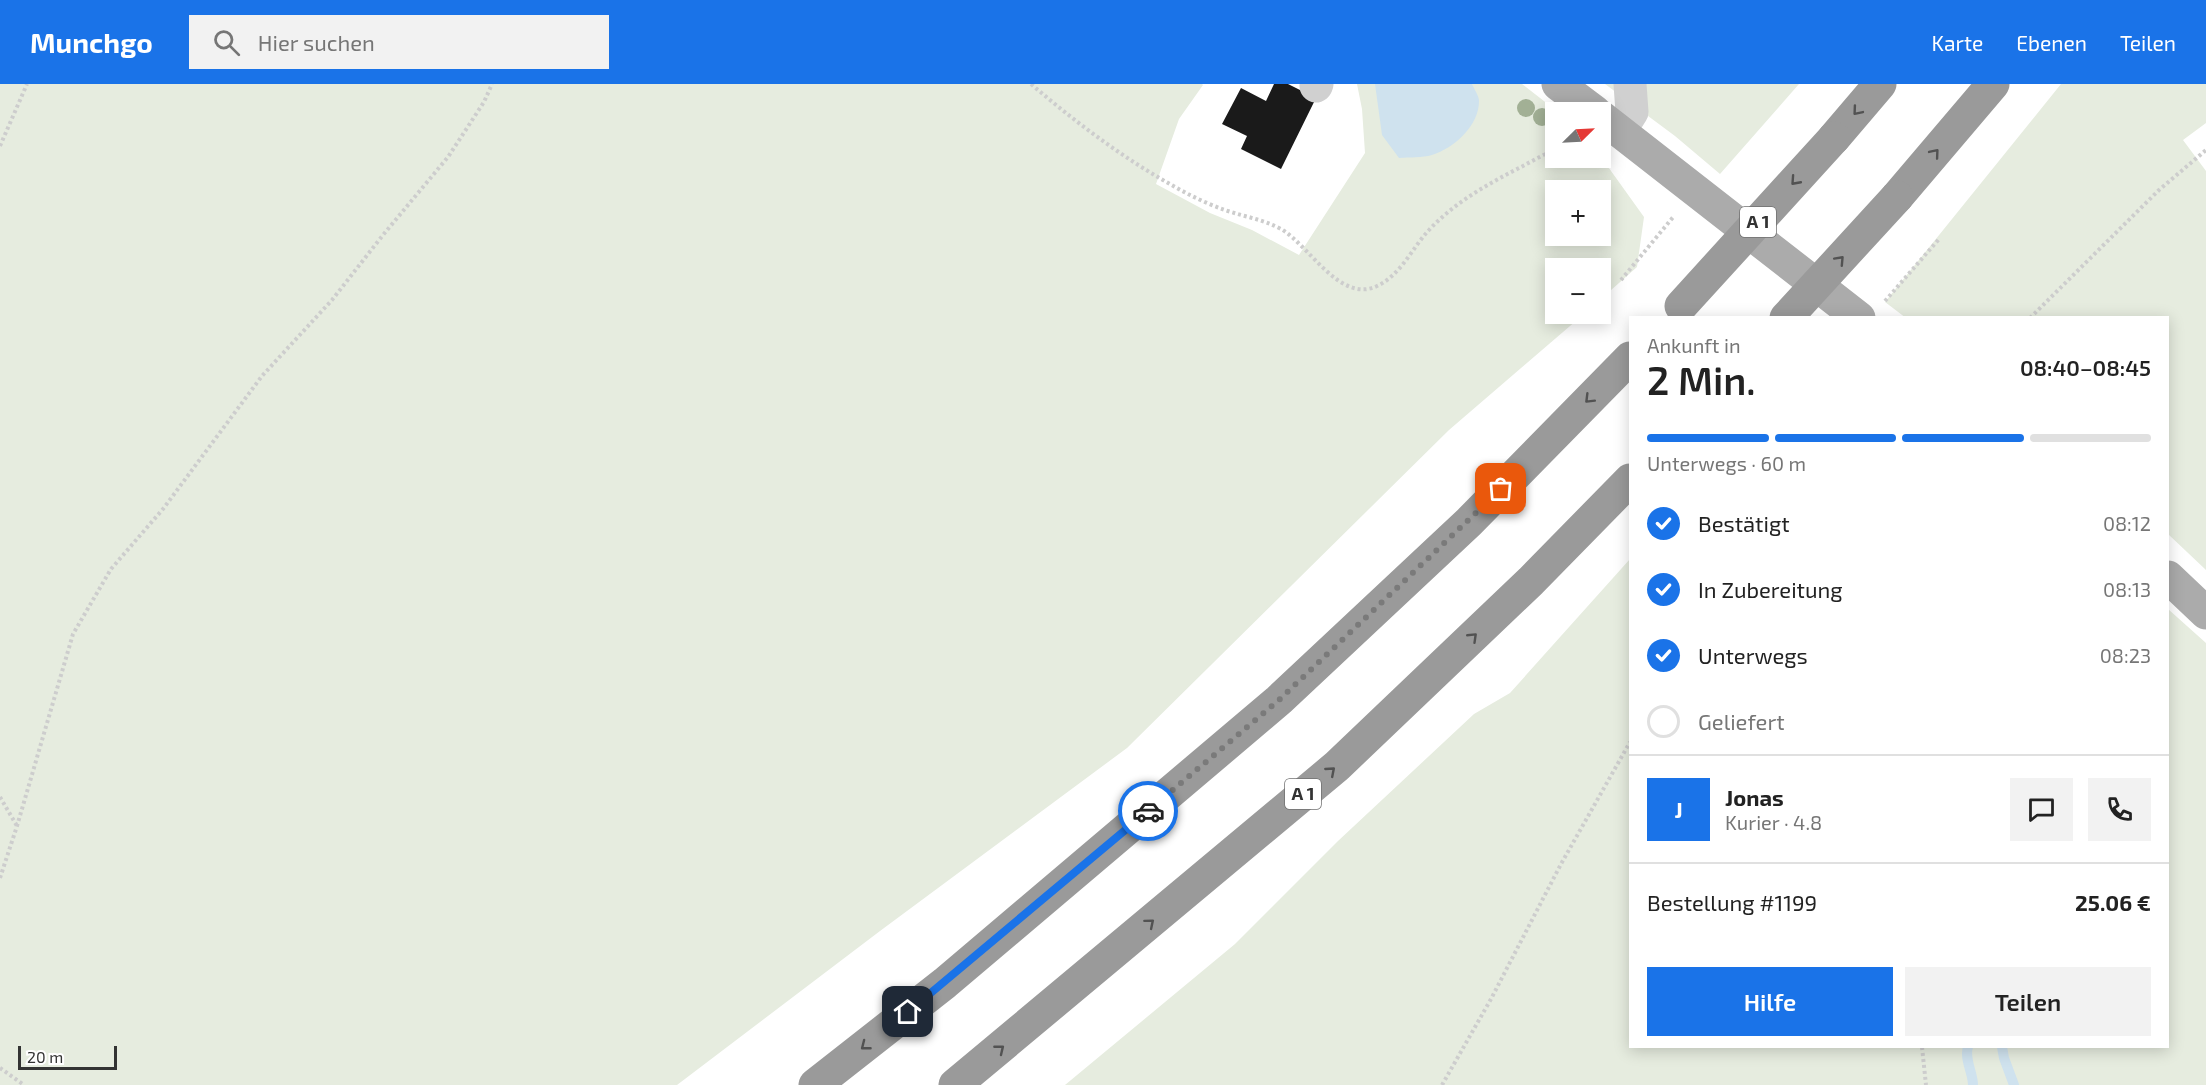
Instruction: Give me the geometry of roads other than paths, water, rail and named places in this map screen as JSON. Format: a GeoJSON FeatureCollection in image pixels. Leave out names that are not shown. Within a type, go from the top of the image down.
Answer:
{"type":"FeatureCollection","features":[{"type":"Feature","properties":{"kind":"highway","name":"A 1"},"geometry":{"type":"LineString","coordinates":[[1676,312],[1880,84]]}},
{"type":"Feature","properties":{"kind":"highway"},"geometry":{"type":"LineString","coordinates":[[1788,316],[1897,197],[1993,84]]}},
{"type":"Feature","properties":{"kind":"highway"},"geometry":{"type":"LineString","coordinates":[[815,1085],[945,983],[1279,700],[1469,522],[1629,359]]}},
{"type":"Feature","properties":{"kind":"highway","name":"A 1"},"geometry":{"type":"LineString","coordinates":[[955,1085],[1337,766],[1531,581],[1629,481]]}},
{"type":"Feature","properties":{"kind":"main road"},"geometry":{"type":"LineString","coordinates":[[1557,84],[1581,102]]}},
{"type":"Feature","properties":{"kind":"main road"},"geometry":{"type":"LineString","coordinates":[[1611,125],[1855,316]]}},
{"type":"Feature","properties":{"kind":"main road"},"geometry":{"type":"LineString","coordinates":[[2169,578],[2206,613]]}},
{"type":"Feature","properties":{"kind":"lane"},"geometry":{"type":"LineString","coordinates":[[1611,118],[1632,112],[1630,84]]}},
{"type":"Feature","properties":{"kind":"water"},"geometry":{"type":"Polygon","coordinates":[[[1375,84],[1472,84],[1479,99],[1478,110],[1464,135],[1449,147],[1428,156],[1399,158],[1382,135],[1375,84]]]}},
{"type":"Feature","properties":{"kind":"waterway"},"geometry":{"type":"LineString","coordinates":[[1968,1048],[1967,1056],[1973,1085]]}},
{"type":"Feature","properties":{"kind":"waterway"},"geometry":{"type":"LineString","coordinates":[[2002,1048],[2014,1085]]}}]}
